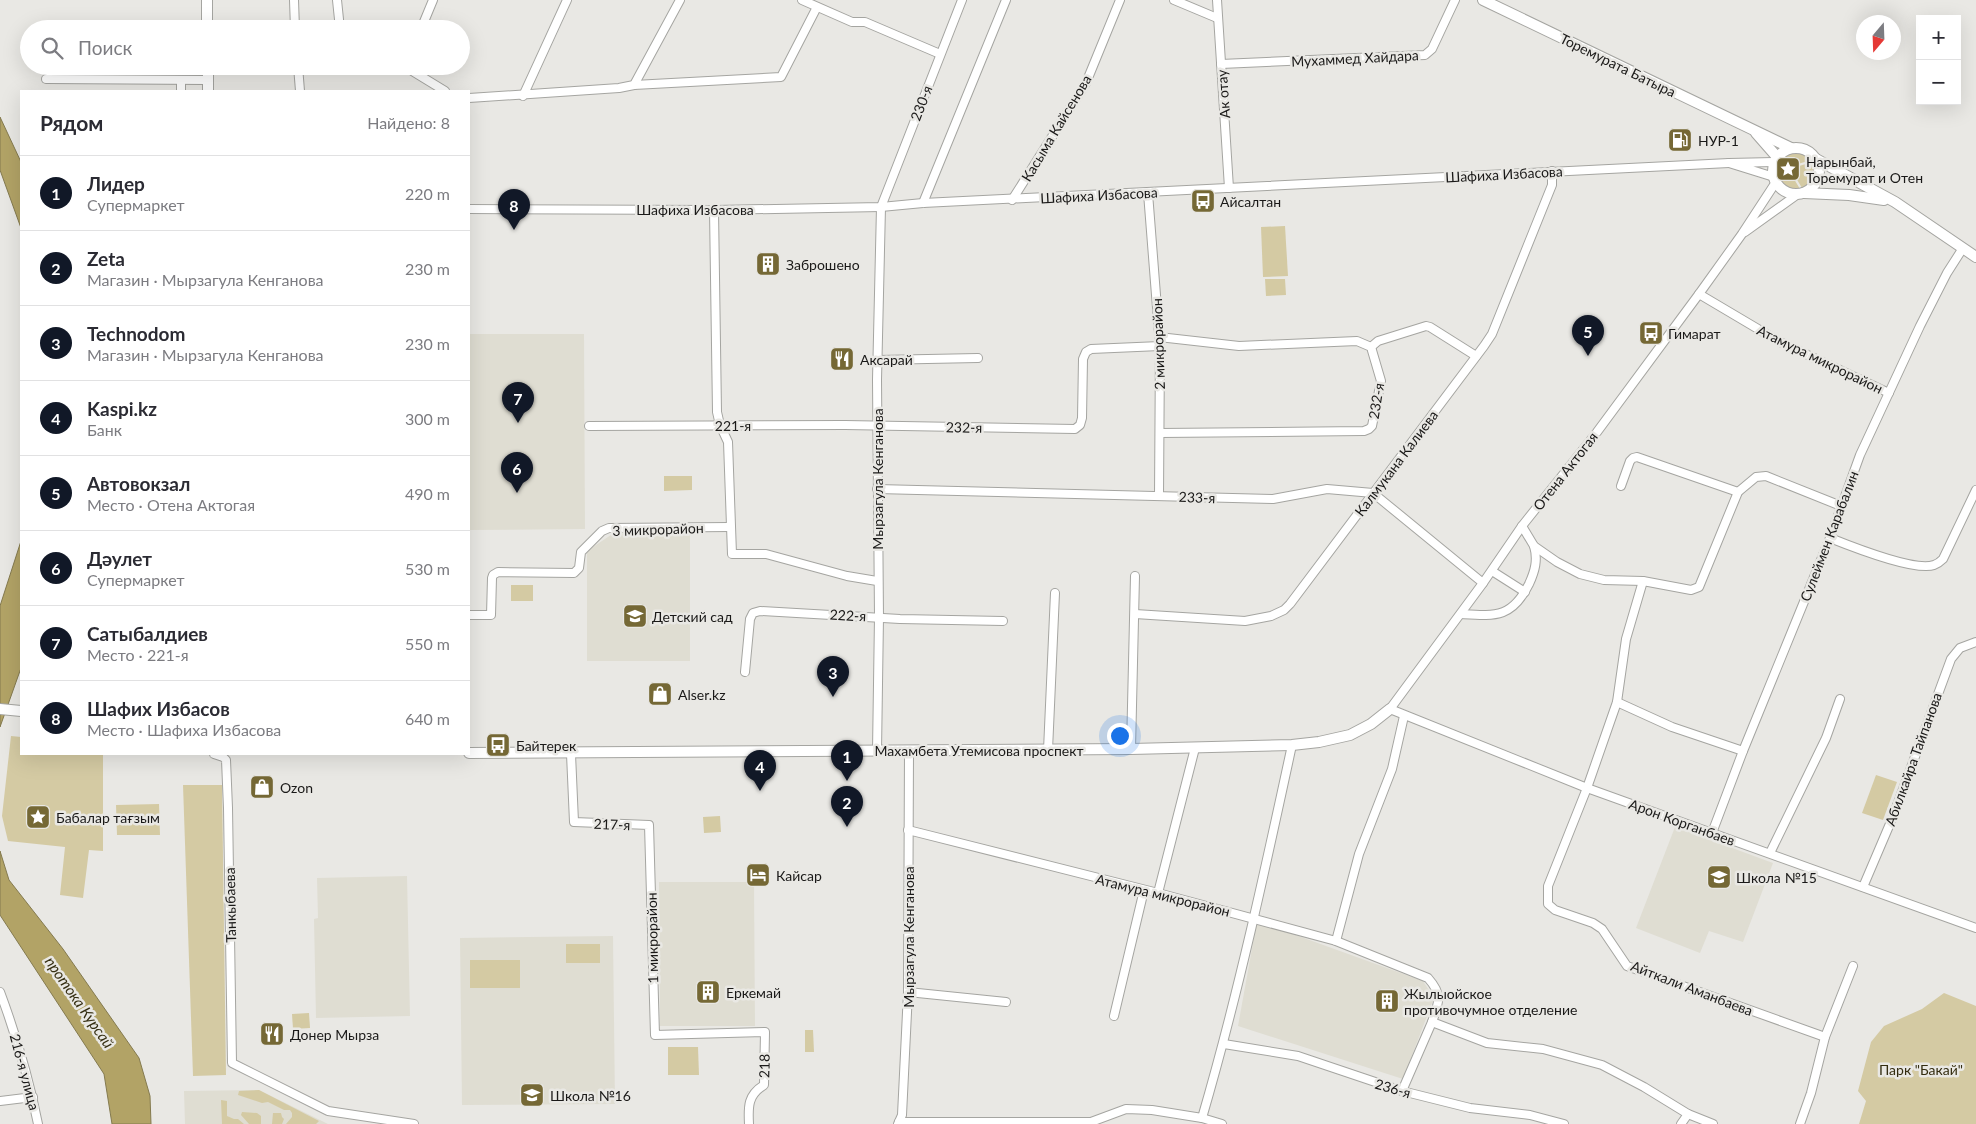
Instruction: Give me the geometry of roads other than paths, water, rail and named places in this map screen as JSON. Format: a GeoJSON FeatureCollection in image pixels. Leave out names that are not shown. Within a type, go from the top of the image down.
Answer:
{"type":"FeatureCollection","features":[{"type":"Feature","properties":{"kind":"street"},"geometry":{"type":"LineString","coordinates":[[207,0],[207,20]]}},
{"type":"Feature","properties":{"kind":"street"},"geometry":{"type":"LineString","coordinates":[[294,0],[295,20]]}},
{"type":"Feature","properties":{"kind":"street"},"geometry":{"type":"LineString","coordinates":[[337,0],[339,20]]}},
{"type":"Feature","properties":{"kind":"street"},"geometry":{"type":"LineString","coordinates":[[425,20],[432,0]]}},
{"type":"Feature","properties":{"kind":"street"},"geometry":{"type":"LineString","coordinates":[[524,96],[567,0]]}},
{"type":"Feature","properties":{"kind":"street"},"geometry":{"type":"LineString","coordinates":[[634,85],[680,0]]}},
{"type":"Feature","properties":{"kind":"street"},"geometry":{"type":"LineString","coordinates":[[802,0],[852,22],[866,22],[940,54]]}},
{"type":"Feature","properties":{"kind":"street","name":"230-я"},"geometry":{"type":"LineString","coordinates":[[881,207],[962,0]]}},
{"type":"Feature","properties":{"kind":"street"},"geometry":{"type":"LineString","coordinates":[[923,203],[1006,0]]}},
{"type":"Feature","properties":{"kind":"street","name":"Касыма Кайсенова"},"geometry":{"type":"LineString","coordinates":[[1012,200],[1086,83],[1120,0]]}},
{"type":"Feature","properties":{"kind":"street"},"geometry":{"type":"LineString","coordinates":[[1174,0],[1217,18]]}},
{"type":"Feature","properties":{"kind":"street","name":"Ак отау"},"geometry":{"type":"LineString","coordinates":[[1217,0],[1229,188]]}},
{"type":"Feature","properties":{"kind":"street","name":"Мухаммед Хайдара"},"geometry":{"type":"LineString","coordinates":[[1221,64],[1425,55],[1432,49],[1455,0]]}},
{"type":"Feature","properties":{"kind":"street","name":"Торемурата Батыра"},"geometry":{"type":"LineString","coordinates":[[1483,0],[1791,148]]}},
{"type":"Feature","properties":{"kind":"street"},"geometry":{"type":"LineString","coordinates":[[470,98],[524,96],[634,85],[781,77],[817,7]]}},
{"type":"Feature","properties":{"kind":"street"},"geometry":{"type":"LineString","coordinates":[[208,75],[208,90]]}},
{"type":"Feature","properties":{"kind":"street"},"geometry":{"type":"LineString","coordinates":[[299,75],[300,90]]}},
{"type":"Feature","properties":{"kind":"street"},"geometry":{"type":"LineString","coordinates":[[419,75],[443,90]]}},
{"type":"Feature","properties":{"kind":"street"},"geometry":{"type":"LineString","coordinates":[[46,80],[208,80]]}},
{"type":"Feature","properties":{"kind":"street"},"geometry":{"type":"LineString","coordinates":[[181,80],[181,90]]}},
{"type":"Feature","properties":{"kind":"street"},"geometry":{"type":"LineString","coordinates":[[1753,131],[1776,160]]}},
{"type":"Feature","properties":{"kind":"street"},"geometry":{"type":"LineString","coordinates":[[1775,180],[1776,160],[1785,150],[1802,148],[1810,152],[1816,159],[1820,169],[1818,180],[1812,188],[1800,194]]}},
{"type":"Feature","properties":{"kind":"street"},"geometry":{"type":"LineString","coordinates":[[1816,159],[1895,202],[1976,257]]}},
{"type":"Feature","properties":{"kind":"street","name":"Шафиха Избасова"},"geometry":{"type":"LineString","coordinates":[[470,209],[714,210],[881,207],[923,203],[1776,160]]}},
{"type":"Feature","properties":{"kind":"street"},"geometry":{"type":"LineString","coordinates":[[1729,163],[1775,180],[1783,190],[1800,194],[1863,196],[1895,202]]}},
{"type":"Feature","properties":{"kind":"street","name":"Калмукана Калиева"},"geometry":{"type":"LineString","coordinates":[[1135,614],[1245,621],[1271,616],[1290,604],[1492,334],[1552,185],[1552,171]]}},
{"type":"Feature","properties":{"kind":"street","name":"Отена Актогая"},"geometry":{"type":"LineString","coordinates":[[1390,709],[1484,583],[1522,526],[1597,432],[1699,294],[1742,234],[1775,180]]}},
{"type":"Feature","properties":{"kind":"street","name":"2 микрорайон"},"geometry":{"type":"LineString","coordinates":[[1148,193],[1160,346],[1159,495]]}},
{"type":"Feature","properties":{"kind":"street","name":"Отена Актогая"},"geometry":{"type":"LineString","coordinates":[[1742,234],[1800,194]]}},
{"type":"Feature","properties":{"kind":"street","name":"Мырзагула Кенганова"},"geometry":{"type":"LineString","coordinates":[[877,751],[879,617],[877,581],[877,360],[881,207]]}},
{"type":"Feature","properties":{"kind":"street"},"geometry":{"type":"LineString","coordinates":[[714,210],[717,412],[720,425],[728,442],[732,554],[766,554],[847,576],[877,581]]}},
{"type":"Feature","properties":{"kind":"street","name":"Сулеймен Карабалин"},"geometry":{"type":"LineString","coordinates":[[1712,832],[1830,538],[1860,455],[1924,317],[1963,248]]}},
{"type":"Feature","properties":{"kind":"street","name":"Атамура микрорайон"},"geometry":{"type":"LineString","coordinates":[[1699,294],[1780,342],[1889,393]]}},
{"type":"Feature","properties":{"kind":"street"},"geometry":{"type":"LineString","coordinates":[[1159,337],[1240,346],[1356,340],[1371,347],[1378,341],[1426,326],[1476,356]]}},
{"type":"Feature","properties":{"kind":"street","name":"232-я"},"geometry":{"type":"LineString","coordinates":[[877,425],[1075,429],[1080,425],[1082,418],[1083,359],[1086,352],[1091,349],[1160,346]]}},
{"type":"Feature","properties":{"kind":"street","name":"232-я"},"geometry":{"type":"LineString","coordinates":[[1160,433],[1369,429],[1372,426],[1381,381],[1371,347]]}},
{"type":"Feature","properties":{"kind":"street"},"geometry":{"type":"LineString","coordinates":[[877,360],[978,358]]}},
{"type":"Feature","properties":{"kind":"street","name":"221-я"},"geometry":{"type":"LineString","coordinates":[[589,426],[877,425]]}},
{"type":"Feature","properties":{"kind":"street"},"geometry":{"type":"LineString","coordinates":[[1621,486],[1630,461],[1637,457],[1738,492]]}},
{"type":"Feature","properties":{"kind":"street"},"geometry":{"type":"LineString","coordinates":[[1534,546],[1557,562],[1580,574],[1604,580],[1643,581],[1691,590],[1699,587],[1738,492],[1756,477],[1766,476],[1841,506]]}},
{"type":"Feature","properties":{"kind":"street","name":"233-я"},"geometry":{"type":"LineString","coordinates":[[877,489],[1273,499],[1327,489],[1374,493]]}},
{"type":"Feature","properties":{"kind":"street"},"geometry":{"type":"LineString","coordinates":[[1830,538],[1875,556],[1925,566],[1935,565],[1943,559],[1976,490]]}},
{"type":"Feature","properties":{"kind":"street"},"geometry":{"type":"LineString","coordinates":[[1374,493],[1484,583]]}},
{"type":"Feature","properties":{"kind":"street"},"geometry":{"type":"LineString","coordinates":[[1461,614],[1483,615],[1506,612],[1516,605],[1525,592],[1536,562],[1534,546],[1522,526]]}},
{"type":"Feature","properties":{"kind":"street","name":"3 микрорайон"},"geometry":{"type":"LineString","coordinates":[[470,615],[491,615],[492,578],[498,572],[574,573],[579,568],[581,552],[602,531],[609,528],[730,527]]}},
{"type":"Feature","properties":{"kind":"street"},"geometry":{"type":"LineString","coordinates":[[1492,571],[1525,592]]}},
{"type":"Feature","properties":{"kind":"street"},"geometry":{"type":"LineString","coordinates":[[1131,749],[1135,576]]}},
{"type":"Feature","properties":{"kind":"street"},"geometry":{"type":"LineString","coordinates":[[1587,788],[1617,702],[1626,639],[1643,581]]}},
{"type":"Feature","properties":{"kind":"street"},"geometry":{"type":"LineString","coordinates":[[1048,750],[1055,593]]}},
{"type":"Feature","properties":{"kind":"street","name":"222-я"},"geometry":{"type":"LineString","coordinates":[[745,672],[750,619],[753,613],[760,611],[900,619],[1003,621]]}},
{"type":"Feature","properties":{"kind":"street","name":"Абилкайра Тайпанова"},"geometry":{"type":"LineString","coordinates":[[1863,887],[1892,819],[1951,658],[1960,648],[1976,642]]}},
{"type":"Feature","properties":{"kind":"street"},"geometry":{"type":"LineString","coordinates":[[1770,853],[1826,738],[1840,699]]}},
{"type":"Feature","properties":{"kind":"street"},"geometry":{"type":"LineString","coordinates":[[1617,702],[1672,727],[1743,751]]}},
{"type":"Feature","properties":{"kind":"street"},"geometry":{"type":"LineString","coordinates":[[0,709],[17,711]]}},
{"type":"Feature","properties":{"kind":"street","name":"Махамбета Утемисова проспект"},"geometry":{"type":"LineString","coordinates":[[470,753],[571,754],[770,750],[1048,750],[1292,745],[1319,742],[1350,735],[1371,724],[1390,709]]}},
{"type":"Feature","properties":{"kind":"street","name":"Арон Корганбаев"},"geometry":{"type":"LineString","coordinates":[[1390,709],[1587,788],[1976,928]]}},
{"type":"Feature","properties":{"kind":"street"},"geometry":{"type":"LineString","coordinates":[[1336,941],[1359,854],[1392,769],[1404,716]]}},
{"type":"Feature","properties":{"kind":"street"},"geometry":{"type":"LineString","coordinates":[[1202,1118],[1224,1044],[1292,745]]}},
{"type":"Feature","properties":{"kind":"street"},"geometry":{"type":"LineString","coordinates":[[1158,893],[1195,748]]}},
{"type":"Feature","properties":{"kind":"street","name":"Мырзагула Кенганова"},"geometry":{"type":"LineString","coordinates":[[899,1123],[902,1115],[908,992],[909,751]]}},
{"type":"Feature","properties":{"kind":"street","name":"217-я"},"geometry":{"type":"LineString","coordinates":[[571,754],[574,822],[649,825]]}},
{"type":"Feature","properties":{"kind":"street","name":"Танкыбаева"},"geometry":{"type":"LineString","coordinates":[[217,755],[226,760],[229,826],[232,1063],[328,1111],[414,1124]]}},
{"type":"Feature","properties":{"kind":"street","name":"Айткали Аманбаева"},"geometry":{"type":"LineString","coordinates":[[1587,788],[1548,886],[1548,904],[1555,910],[1593,923],[1602,929],[1627,966],[1825,1037]]}},
{"type":"Feature","properties":{"kind":"street","name":"1 микрорайон"},"geometry":{"type":"LineString","coordinates":[[649,825],[655,1035],[765,1032]]}},
{"type":"Feature","properties":{"kind":"street","name":"Атамура микрорайон"},"geometry":{"type":"LineString","coordinates":[[908,830],[1158,893],[1336,941],[1428,978],[1437,988],[1440,1001],[1402,1091]]}},
{"type":"Feature","properties":{"kind":"street"},"geometry":{"type":"LineString","coordinates":[[1114,1016],[1144,890]]}},
{"type":"Feature","properties":{"kind":"street"},"geometry":{"type":"LineString","coordinates":[[1800,1124],[1811,1093],[1825,1037],[1853,966]]}},
{"type":"Feature","properties":{"kind":"street","name":"216-я улица"},"geometry":{"type":"LineString","coordinates":[[0,992],[15,1033],[38,1124]]}},
{"type":"Feature","properties":{"kind":"street"},"geometry":{"type":"LineString","coordinates":[[908,992],[1006,1002]]}},
{"type":"Feature","properties":{"kind":"street"},"geometry":{"type":"LineString","coordinates":[[1432,1022],[1487,1043],[1543,1049],[1602,1065],[1644,1087],[1688,1114],[1713,1124]]}},
{"type":"Feature","properties":{"kind":"street","name":"218"},"geometry":{"type":"LineString","coordinates":[[749,1124],[748,1104],[752,1095],[764,1085],[765,1032]]}},
{"type":"Feature","properties":{"kind":"street","name":"236-я"},"geometry":{"type":"LineString","coordinates":[[1224,1044],[1298,1056],[1402,1091],[1470,1108],[1530,1115],[1564,1124]]}},
{"type":"Feature","properties":{"kind":"street"},"geometry":{"type":"LineString","coordinates":[[0,1101],[32,1097]]}},
{"type":"Feature","properties":{"kind":"street"},"geometry":{"type":"LineString","coordinates":[[899,1123],[1091,1122],[1126,1109],[1152,1110],[1202,1118],[1222,1124]]}},
{"type":"Feature","properties":{"kind":"street"},"geometry":{"type":"LineString","coordinates":[[1681,1124],[1688,1114]]}},
{"type":"Feature","properties":{"kind":"water"},"geometry":{"type":"Polygon","coordinates":[[[0,117],[20,160],[20,225],[0,170],[0,117]]]}},
{"type":"Feature","properties":{"kind":"water"},"geometry":{"type":"Polygon","coordinates":[[[20,544],[20,671],[0,727],[0,606],[20,544]]]}},
{"type":"Feature","properties":{"kind":"water","name":"протока Курсай"},"geometry":{"type":"Polygon","coordinates":[[[0,851],[9,880],[63,949],[139,1058],[150,1096],[151,1124],[112,1124],[104,1074],[0,915],[0,851]]]}},
{"type":"Feature","properties":{"kind":"place","name":"НУР-1"},"geometry":{"type":"Point","coordinates":[1680,140]}},
{"type":"Feature","properties":{"kind":"place","name":"Нарынбай, Торемурат и Отен"},"geometry":{"type":"Point","coordinates":[1788,169]}},
{"type":"Feature","properties":{"kind":"place","name":"Айсалтан"},"geometry":{"type":"Point","coordinates":[1203,201]}},
{"type":"Feature","properties":{"kind":"place","name":"Шафих Избасов"},"geometry":{"type":"Point","coordinates":[514,230]}},
{"type":"Feature","properties":{"kind":"place","name":"Заброшено"},"geometry":{"type":"Point","coordinates":[768,264]}},
{"type":"Feature","properties":{"kind":"place","name":"Гимарат"},"geometry":{"type":"Point","coordinates":[1651,333]}},
{"type":"Feature","properties":{"kind":"place","name":"Автовокзал"},"geometry":{"type":"Point","coordinates":[1588,356]}},
{"type":"Feature","properties":{"kind":"place","name":"Аксарай"},"geometry":{"type":"Point","coordinates":[842,359]}},
{"type":"Feature","properties":{"kind":"place","name":"Сатыбалдиев"},"geometry":{"type":"Point","coordinates":[518,423]}},
{"type":"Feature","properties":{"kind":"place","name":"Дәулет"},"geometry":{"type":"Point","coordinates":[517,493]}},
{"type":"Feature","properties":{"kind":"place","name":"Детский сад"},"geometry":{"type":"Point","coordinates":[635,616]}},
{"type":"Feature","properties":{"kind":"place","name":"Alser.kz"},"geometry":{"type":"Point","coordinates":[660,694]}},
{"type":"Feature","properties":{"kind":"place","name":"Technodom"},"geometry":{"type":"Point","coordinates":[833,697]}},
{"type":"Feature","properties":{"kind":"place","name":"Байтерек"},"geometry":{"type":"Point","coordinates":[498,745]}},
{"type":"Feature","properties":{"kind":"place","name":"Лидер"},"geometry":{"type":"Point","coordinates":[847,781]}},
{"type":"Feature","properties":{"kind":"place","name":"Ozon"},"geometry":{"type":"Point","coordinates":[262,787]}},
{"type":"Feature","properties":{"kind":"place","name":"Kaspi.kz"},"geometry":{"type":"Point","coordinates":[760,791]}},
{"type":"Feature","properties":{"kind":"place","name":"Бабалар тағзым"},"geometry":{"type":"Point","coordinates":[38,817]}},
{"type":"Feature","properties":{"kind":"place","name":"Zeta"},"geometry":{"type":"Point","coordinates":[847,827]}},
{"type":"Feature","properties":{"kind":"place","name":"Кайсар"},"geometry":{"type":"Point","coordinates":[758,875]}},
{"type":"Feature","properties":{"kind":"place","name":"Школа №15"},"geometry":{"type":"Point","coordinates":[1719,877]}},
{"type":"Feature","properties":{"kind":"place","name":"Еркемай"},"geometry":{"type":"Point","coordinates":[708,992]}},
{"type":"Feature","properties":{"kind":"place","name":"Жылыойское противочумное отделение"},"geometry":{"type":"Point","coordinates":[1387,1001]}},
{"type":"Feature","properties":{"kind":"place","name":"Донер Мырза"},"geometry":{"type":"Point","coordinates":[272,1034]}},
{"type":"Feature","properties":{"kind":"place","name":"Школа №16"},"geometry":{"type":"Point","coordinates":[532,1095]}},
{"type":"Feature","properties":{"kind":"park label","name":"Парк \"Бакай\""},"geometry":{"type":"Point","coordinates":[1921,1069]}}]}
